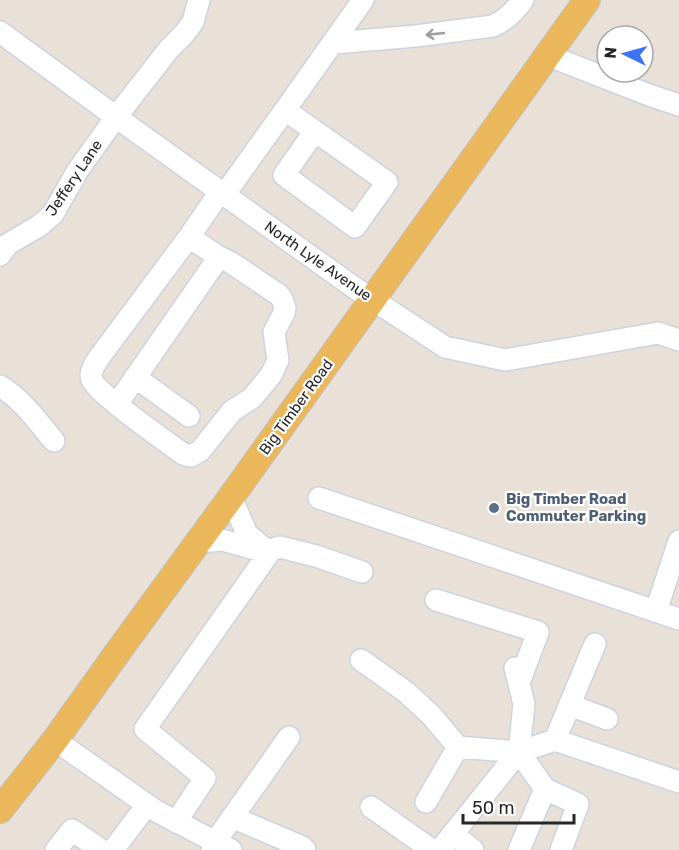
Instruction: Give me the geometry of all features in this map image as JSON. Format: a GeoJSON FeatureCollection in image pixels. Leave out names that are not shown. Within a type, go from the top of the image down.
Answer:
{"type":"FeatureCollection","features":[{"type":"Feature","properties":{"kind":"main road","name":"Big Timber Road"},"geometry":{"type":"LineString","coordinates":[[0,810],[55,740],[199,542],[587,0]]}},
{"type":"Feature","properties":{"kind":"street","name":"Jeffery Lane"},"geometry":{"type":"LineString","coordinates":[[0,255],[9,244],[39,226],[53,214],[78,170],[116,117],[193,22],[199,0]]}},
{"type":"Feature","properties":{"kind":"street"},"geometry":{"type":"LineString","coordinates":[[189,237],[279,295],[285,304],[284,313],[274,332],[278,360],[271,375],[252,398],[231,411],[200,451],[191,456],[183,454],[117,404],[93,383],[91,371],[98,359],[189,237],[285,110],[363,0]]}},
{"type":"Feature","properties":{"kind":"street"},"geometry":{"type":"LineString","coordinates":[[334,43],[493,26],[510,15],[523,0]]}},
{"type":"Feature","properties":{"kind":"street","name":"North Lyle Avenue"},"geometry":{"type":"LineString","coordinates":[[0,32],[222,194],[373,300],[445,347],[505,360],[658,333],[679,340]]}},
{"type":"Feature","properties":{"kind":"street"},"geometry":{"type":"LineString","coordinates":[[547,55],[679,105]]}},
{"type":"Feature","properties":{"kind":"street"},"geometry":{"type":"LineString","coordinates":[[285,110],[315,131],[387,182],[355,227],[284,175],[315,131]]}},
{"type":"Feature","properties":{"kind":"street"},"geometry":{"type":"LineString","coordinates":[[117,404],[219,258]]}},
{"type":"Feature","properties":{"kind":"street"},"geometry":{"type":"LineString","coordinates":[[135,377],[189,416]]}},
{"type":"Feature","properties":{"kind":"street"},"geometry":{"type":"LineString","coordinates":[[0,386],[23,403],[54,441]]}},
{"type":"Feature","properties":{"kind":"street"},"geometry":{"type":"LineString","coordinates":[[231,497],[247,534],[269,552]]}},
{"type":"Feature","properties":{"kind":"street"},"geometry":{"type":"LineString","coordinates":[[320,498],[679,619]]}},
{"type":"Feature","properties":{"kind":"street"},"geometry":{"type":"LineString","coordinates":[[199,542],[222,540],[269,552]]}},
{"type":"Feature","properties":{"kind":"street"},"geometry":{"type":"LineString","coordinates":[[656,611],[679,541]]}},
{"type":"Feature","properties":{"kind":"street"},"geometry":{"type":"LineString","coordinates":[[176,822],[205,778],[145,729],[269,552],[280,547],[316,556],[362,572]]}},
{"type":"Feature","properties":{"kind":"street"},"geometry":{"type":"LineString","coordinates":[[436,600],[538,632],[519,683]]}},
{"type":"Feature","properties":{"kind":"street"},"geometry":{"type":"LineString","coordinates":[[555,740],[595,644]]}},
{"type":"Feature","properties":{"kind":"street"},"geometry":{"type":"LineString","coordinates":[[361,660],[406,692],[431,714],[458,747],[520,751],[555,740],[679,782]]}},
{"type":"Feature","properties":{"kind":"street"},"geometry":{"type":"LineString","coordinates":[[473,850],[446,842],[520,751],[524,704],[513,662]]}},
{"type":"Feature","properties":{"kind":"street"},"geometry":{"type":"LineString","coordinates":[[570,705],[607,719]]}},
{"type":"Feature","properties":{"kind":"street"},"geometry":{"type":"LineString","coordinates":[[55,740],[147,805],[219,847],[232,817],[289,737]]}},
{"type":"Feature","properties":{"kind":"street"},"geometry":{"type":"LineString","coordinates":[[426,802],[458,747]]}},
{"type":"Feature","properties":{"kind":"street"},"geometry":{"type":"LineString","coordinates":[[520,751],[545,789],[578,804],[561,850]]}},
{"type":"Feature","properties":{"kind":"street"},"geometry":{"type":"LineString","coordinates":[[519,850],[545,789]]}},
{"type":"Feature","properties":{"kind":"street"},"geometry":{"type":"LineString","coordinates":[[113,850],[147,805]]}},
{"type":"Feature","properties":{"kind":"street"},"geometry":{"type":"LineString","coordinates":[[371,807],[432,850]]}},
{"type":"Feature","properties":{"kind":"street"},"geometry":{"type":"LineString","coordinates":[[232,817],[305,850]]}},
{"type":"Feature","properties":{"kind":"street"},"geometry":{"type":"LineString","coordinates":[[56,850],[72,830],[100,850]]}},
{"type":"Feature","properties":{"kind":"place","name":"Big Timber Road Commuter Parking"},"geometry":{"type":"Point","coordinates":[494,508]}}]}
